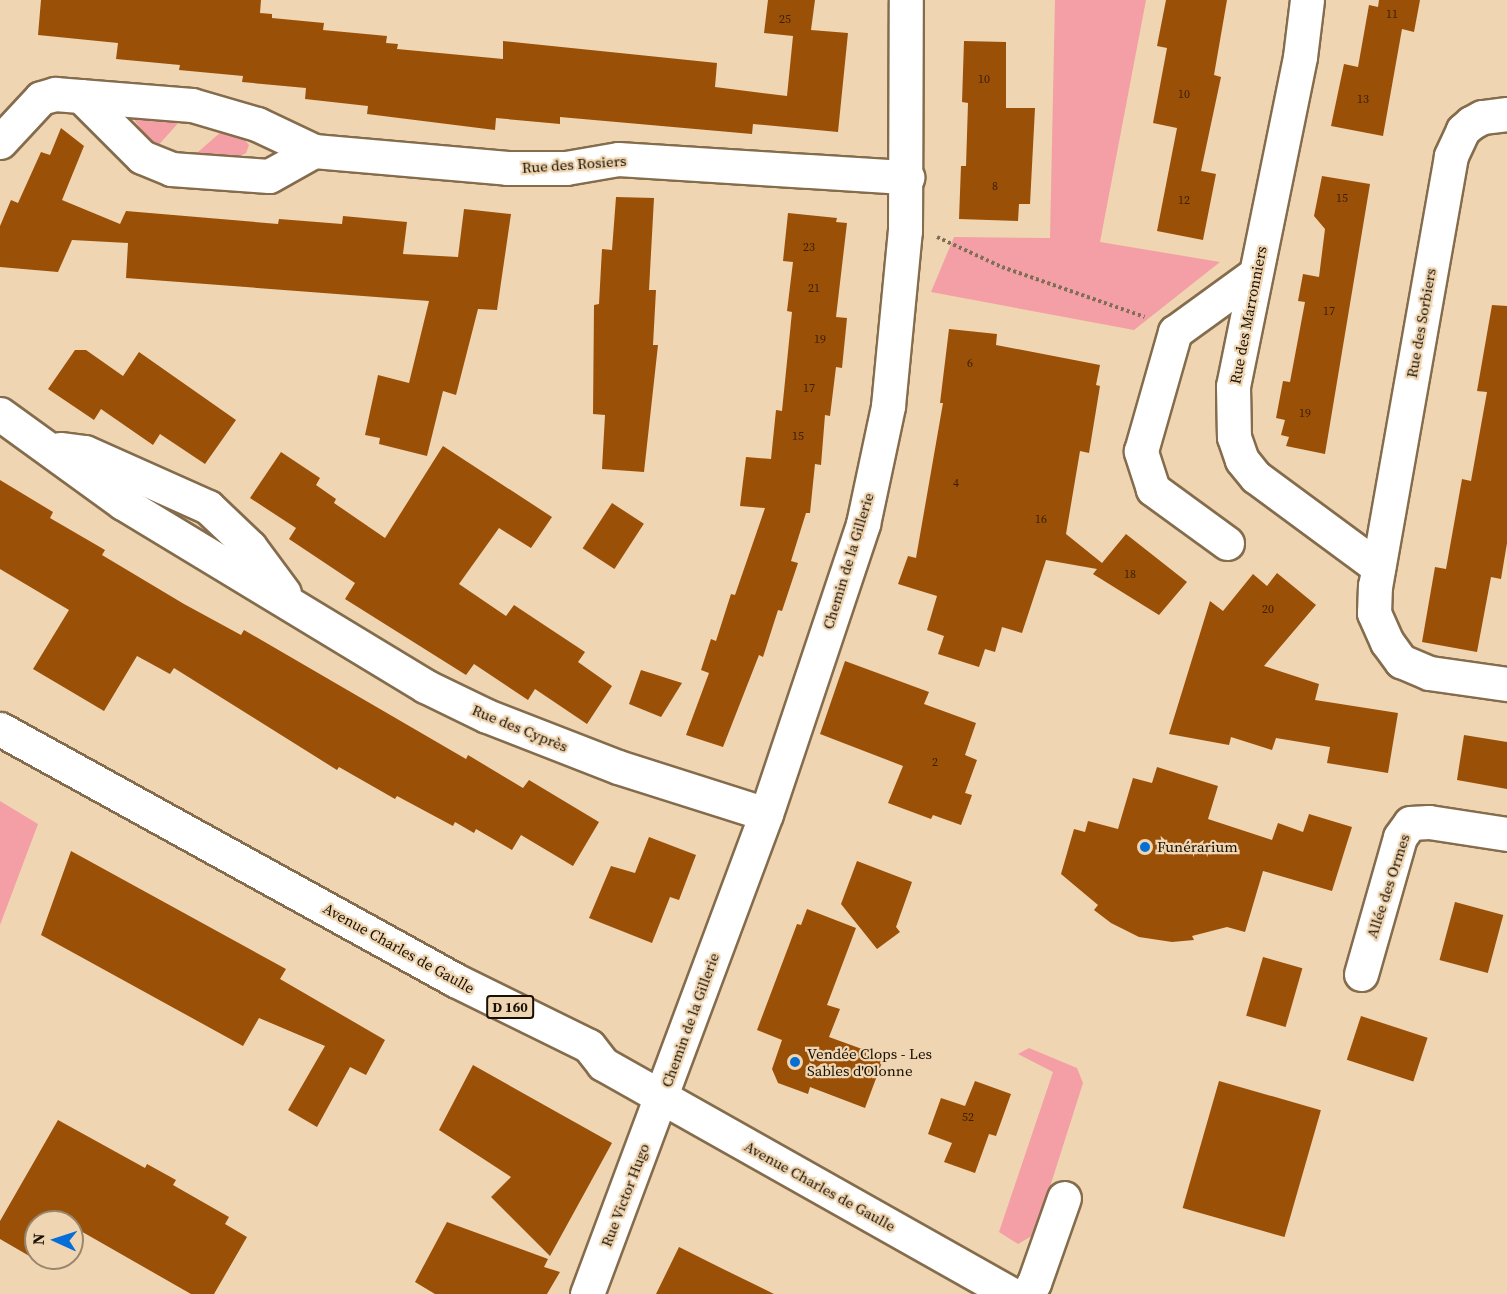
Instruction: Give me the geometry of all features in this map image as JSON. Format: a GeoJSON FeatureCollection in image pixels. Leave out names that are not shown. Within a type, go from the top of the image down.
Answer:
{"type":"FeatureCollection","features":[{"type":"Feature","properties":{"kind":"street","name":"Chemin de la Gillerie"},"geometry":{"type":"LineString","coordinates":[[663,1097],[766,814],[863,524],[872,484],[888,406],[907,177],[906,0]]}},
{"type":"Feature","properties":{"kind":"street","name":"Rue des Marronniers"},"geometry":{"type":"LineString","coordinates":[[1306,0],[1300,57],[1233,387],[1234,437],[1242,460],[1256,477],[1378,567]]}},
{"type":"Feature","properties":{"kind":"street","name":"Rue des Rosiers"},"geometry":{"type":"LineString","coordinates":[[0,142],[41,98],[55,94],[192,105],[256,124],[314,151],[507,168],[566,168],[618,159],[907,177]]}},
{"type":"Feature","properties":{"kind":"street"},"geometry":{"type":"LineString","coordinates":[[81,96],[142,157],[171,169],[269,176],[314,151]]}},
{"type":"Feature","properties":{"kind":"street","name":"Rue des Sorbiers"},"geometry":{"type":"LineString","coordinates":[[1507,114],[1482,117],[1471,123],[1463,130],[1451,156],[1378,567],[1374,613],[1382,634],[1401,661],[1429,673],[1507,684]]}},
{"type":"Feature","properties":{"kind":"street"},"geometry":{"type":"LineString","coordinates":[[1227,543],[1153,489],[1143,468],[1141,451],[1175,332],[1255,274]]}},
{"type":"Feature","properties":{"kind":"street","name":"Rue des Cyprès"},"geometry":{"type":"LineString","coordinates":[[0,414],[46,448],[85,452],[208,507],[250,547],[292,604],[318,624],[486,716],[618,767],[766,814]]}},
{"type":"Feature","properties":{"kind":"street","name":"Avenue Charles de Gaulle"},"geometry":{"type":"LineString","coordinates":[[0,729],[455,980],[589,1046],[603,1064],[1012,1294]]}},
{"type":"Feature","properties":{"kind":"street","name":"Allée des Ormes"},"geometry":{"type":"LineString","coordinates":[[1360,974],[1400,837],[1410,823],[1429,822],[1507,834]]}},
{"type":"Feature","properties":{"kind":"street","name":"Rue Victor Hugo"},"geometry":{"type":"LineString","coordinates":[[587,1294],[663,1097]]}},
{"type":"Feature","properties":{"kind":"street"},"geometry":{"type":"LineString","coordinates":[[1027,1294],[1035,1283],[1064,1198]]}},
{"type":"Feature","properties":{"kind":"path"},"geometry":{"type":"LineString","coordinates":[[928,233],[1002,267],[1157,321]]}},
{"type":"Feature","properties":{"kind":"shaded area"},"geometry":{"type":"Polygon","coordinates":[[[1055,0],[1146,0],[1100,242],[1220,262],[1134,330],[931,292],[954,237],[1050,238],[1055,0]]]}},
{"type":"Feature","properties":{"kind":"shaded area"},"geometry":{"type":"Polygon","coordinates":[[[131,115],[180,121],[155,149],[131,115]]]}},
{"type":"Feature","properties":{"kind":"shaded area"},"geometry":{"type":"Polygon","coordinates":[[[222,131],[244,139],[249,145],[246,153],[235,159],[197,153],[222,131]]]}},
{"type":"Feature","properties":{"kind":"shaded area"},"geometry":{"type":"Polygon","coordinates":[[[0,801],[38,824],[0,925],[0,801]]]}},
{"type":"Feature","properties":{"kind":"shaded area"},"geometry":{"type":"Polygon","coordinates":[[[1029,1048],[1077,1068],[1083,1083],[1035,1234],[1018,1244],[999,1232],[1053,1072],[1018,1054],[1029,1048]]]}},
{"type":"Feature","properties":{"kind":"building"},"geometry":{"type":"Polygon","coordinates":[[[41,0],[261,0],[260,13],[272,14],[272,18],[324,23],[323,30],[387,36],[386,43],[398,44],[397,49],[503,59],[503,41],[717,63],[715,87],[787,96],[793,36],[764,33],[768,0],[815,0],[811,30],[848,33],[838,132],[753,124],[752,134],[560,117],[560,124],[496,118],[495,130],[367,114],[368,106],[305,99],[306,88],[242,82],[243,76],[179,70],[180,65],[116,59],[118,43],[38,35],[41,0]]]}},
{"type":"Feature","properties":{"kind":"building"},"geometry":{"type":"Polygon","coordinates":[[[1166,0],[1227,0],[1214,75],[1221,77],[1201,171],[1216,174],[1203,240],[1157,231],[1177,128],[1153,123],[1167,48],[1157,46],[1166,0]]]}},
{"type":"Feature","properties":{"kind":"building"},"geometry":{"type":"Polygon","coordinates":[[[1379,0],[1420,0],[1414,32],[1402,29],[1383,136],[1331,126],[1344,64],[1358,67],[1369,5],[1378,7],[1379,0]]]}},
{"type":"Feature","properties":{"kind":"building"},"geometry":{"type":"Polygon","coordinates":[[[964,41],[1006,42],[1006,108],[1035,108],[1030,204],[1019,204],[1018,221],[959,219],[961,166],[966,166],[968,103],[962,102],[964,41]]]}},
{"type":"Feature","properties":{"kind":"building"},"geometry":{"type":"Polygon","coordinates":[[[61,128],[84,146],[62,200],[120,224],[126,211],[278,224],[279,219],[342,224],[343,216],[407,222],[403,254],[458,257],[464,209],[511,214],[497,310],[478,309],[456,395],[443,391],[427,456],[379,444],[380,438],[365,435],[378,375],[409,383],[429,301],[126,278],[128,243],[72,240],[58,272],[0,267],[0,226],[11,200],[18,203],[41,152],[50,155],[61,128]]]}},
{"type":"Feature","properties":{"kind":"building"},"geometry":{"type":"Polygon","coordinates":[[[1322,176],[1370,184],[1325,454],[1286,446],[1289,437],[1281,435],[1285,420],[1276,418],[1283,381],[1290,382],[1305,302],[1298,301],[1303,274],[1319,277],[1325,229],[1314,216],[1322,176]]]}},
{"type":"Feature","properties":{"kind":"building"},"geometry":{"type":"Polygon","coordinates":[[[616,197],[654,198],[649,290],[656,290],[653,345],[658,345],[644,472],[602,469],[605,415],[593,414],[594,305],[599,304],[602,249],[612,250],[616,197]]]}},
{"type":"Feature","properties":{"kind":"building"},"geometry":{"type":"Polygon","coordinates":[[[788,213],[837,218],[836,222],[847,223],[836,317],[847,318],[842,368],[836,367],[830,416],[825,415],[821,465],[815,464],[810,513],[806,513],[791,561],[798,563],[782,611],[778,610],[763,657],[759,655],[723,747],[686,735],[709,673],[701,670],[711,639],[716,641],[731,594],[735,595],[765,508],[740,506],[746,457],[771,459],[776,410],[782,411],[792,312],[787,311],[793,262],[783,261],[788,213]]]}},
{"type":"Feature","properties":{"kind":"building"},"geometry":{"type":"Polygon","coordinates":[[[1492,305],[1507,306],[1507,543],[1501,579],[1491,577],[1477,652],[1422,642],[1435,567],[1446,569],[1462,479],[1471,481],[1487,392],[1477,391],[1492,305]]]}},
{"type":"Feature","properties":{"kind":"building"},"geometry":{"type":"Polygon","coordinates":[[[949,329],[997,334],[996,345],[1100,365],[1096,385],[1100,386],[1089,453],[1080,451],[1066,534],[1102,563],[1126,534],[1187,582],[1159,615],[1093,574],[1097,569],[1046,560],[1022,633],[1002,627],[995,652],[985,649],[979,667],[938,654],[944,636],[927,630],[937,596],[898,584],[908,556],[916,558],[943,403],[940,403],[949,329]]]}},
{"type":"Feature","properties":{"kind":"building"},"geometry":{"type":"Polygon","coordinates":[[[75,350],[86,350],[123,376],[139,352],[236,420],[205,464],[160,434],[153,445],[101,409],[94,420],[48,389],[75,350]]]}},
{"type":"Feature","properties":{"kind":"building"},"geometry":{"type":"Polygon","coordinates":[[[443,446],[552,517],[531,548],[499,528],[459,584],[506,616],[514,605],[585,652],[578,662],[612,686],[587,724],[535,689],[528,700],[474,664],[466,675],[345,599],[355,583],[289,539],[296,528],[250,498],[281,452],[320,478],[316,485],[336,499],[334,503],[385,538],[443,446]]]}},
{"type":"Feature","properties":{"kind":"building"},"geometry":{"type":"Polygon","coordinates":[[[0,480],[53,512],[50,518],[105,550],[102,555],[184,604],[241,635],[244,630],[466,759],[468,755],[523,788],[529,780],[599,822],[573,866],[521,835],[512,850],[476,829],[474,833],[455,822],[453,826],[397,796],[395,799],[339,767],[337,770],[174,668],[170,674],[137,656],[104,711],[33,669],[69,610],[0,569],[0,480]]]}},
{"type":"Feature","properties":{"kind":"building"},"geometry":{"type":"Polygon","coordinates":[[[612,503],[644,524],[614,569],[583,548],[612,503]]]}},
{"type":"Feature","properties":{"kind":"building"},"geometry":{"type":"Polygon","coordinates":[[[1277,573],[1316,605],[1264,666],[1319,684],[1315,700],[1398,713],[1388,773],[1327,763],[1330,747],[1276,738],[1272,750],[1231,737],[1229,745],[1169,734],[1210,601],[1223,611],[1253,574],[1267,586],[1277,573]]]}},
{"type":"Feature","properties":{"kind":"building"},"geometry":{"type":"Polygon","coordinates":[[[845,661],[929,692],[924,704],[976,723],[965,755],[977,760],[965,793],[972,795],[961,825],[933,815],[931,819],[888,803],[903,766],[820,734],[845,661]]]}},
{"type":"Feature","properties":{"kind":"building"},"geometry":{"type":"Polygon","coordinates":[[[641,670],[682,683],[661,717],[629,704],[641,670]]]}},
{"type":"Feature","properties":{"kind":"building"},"geometry":{"type":"Polygon","coordinates":[[[1464,735],[1507,742],[1507,789],[1457,780],[1464,735]]]}},
{"type":"Feature","properties":{"kind":"building","name":"Funérarium"},"geometry":{"type":"Polygon","coordinates":[[[1157,767],[1218,786],[1208,819],[1272,840],[1278,823],[1303,832],[1309,814],[1352,827],[1332,891],[1263,871],[1245,932],[1227,927],[1192,936],[1194,940],[1172,942],[1139,937],[1111,923],[1094,910],[1098,905],[1061,874],[1074,829],[1085,832],[1088,821],[1118,829],[1133,778],[1152,783],[1157,767]]]}},
{"type":"Feature","properties":{"kind":"building"},"geometry":{"type":"Polygon","coordinates":[[[649,837],[696,855],[679,900],[670,897],[652,943],[589,918],[611,866],[635,873],[649,837]]]}},
{"type":"Feature","properties":{"kind":"building"},"geometry":{"type":"Polygon","coordinates":[[[71,851],[286,969],[280,979],[385,1040],[366,1075],[350,1067],[317,1127],[288,1110],[325,1046],[259,1018],[243,1046],[41,935],[71,851]]]}},
{"type":"Feature","properties":{"kind":"building"},"geometry":{"type":"Polygon","coordinates":[[[857,861],[912,882],[896,927],[900,932],[877,949],[841,904],[857,861]]]}},
{"type":"Feature","properties":{"kind":"building"},"geometry":{"type":"Polygon","coordinates":[[[1455,902],[1503,915],[1488,973],[1439,960],[1455,902]]]}},
{"type":"Feature","properties":{"kind":"building"},"geometry":{"type":"Polygon","coordinates":[[[807,909],[856,928],[827,1005],[840,1009],[829,1037],[884,1057],[865,1108],[810,1087],[808,1094],[778,1083],[772,1069],[782,1040],[757,1030],[797,924],[801,925],[807,909]]]}},
{"type":"Feature","properties":{"kind":"building"},"geometry":{"type":"Polygon","coordinates":[[[1263,957],[1302,968],[1286,1027],[1246,1016],[1263,957]]]}},
{"type":"Feature","properties":{"kind":"building"},"geometry":{"type":"Polygon","coordinates":[[[1361,1016],[1428,1038],[1413,1081],[1347,1060],[1361,1016]]]}},
{"type":"Feature","properties":{"kind":"building"},"geometry":{"type":"Polygon","coordinates":[[[473,1065],[612,1143],[550,1256],[491,1197],[511,1177],[439,1130],[473,1065]]]}},
{"type":"Feature","properties":{"kind":"building"},"geometry":{"type":"Polygon","coordinates":[[[975,1081],[1011,1094],[996,1136],[989,1134],[975,1173],[944,1162],[952,1143],[928,1134],[941,1098],[965,1106],[975,1081]]]}},
{"type":"Feature","properties":{"kind":"building"},"geometry":{"type":"Polygon","coordinates":[[[1219,1081],[1321,1110],[1285,1237],[1183,1208],[1219,1081]]]}},
{"type":"Feature","properties":{"kind":"building"},"geometry":{"type":"Polygon","coordinates":[[[58,1120],[145,1168],[147,1164],[176,1180],[173,1185],[229,1217],[225,1224],[247,1237],[214,1294],[191,1294],[84,1233],[84,1210],[24,1210],[24,1253],[0,1239],[0,1221],[58,1120]]]}},
{"type":"Feature","properties":{"kind":"building"},"geometry":{"type":"Polygon","coordinates":[[[447,1222],[548,1259],[544,1267],[560,1272],[547,1294],[435,1294],[415,1282],[447,1222]]]}},
{"type":"Feature","properties":{"kind":"building"},"geometry":{"type":"Polygon","coordinates":[[[679,1247],[719,1267],[774,1294],[656,1294],[679,1247]]]}},
{"type":"Feature","properties":{"kind":"place","name":"Funérarium"},"geometry":{"type":"Point","coordinates":[1145,847]}},
{"type":"Feature","properties":{"kind":"place","name":"Vendée Clops - Les Sables d'Olonne"},"geometry":{"type":"Point","coordinates":[795,1062]}}]}
